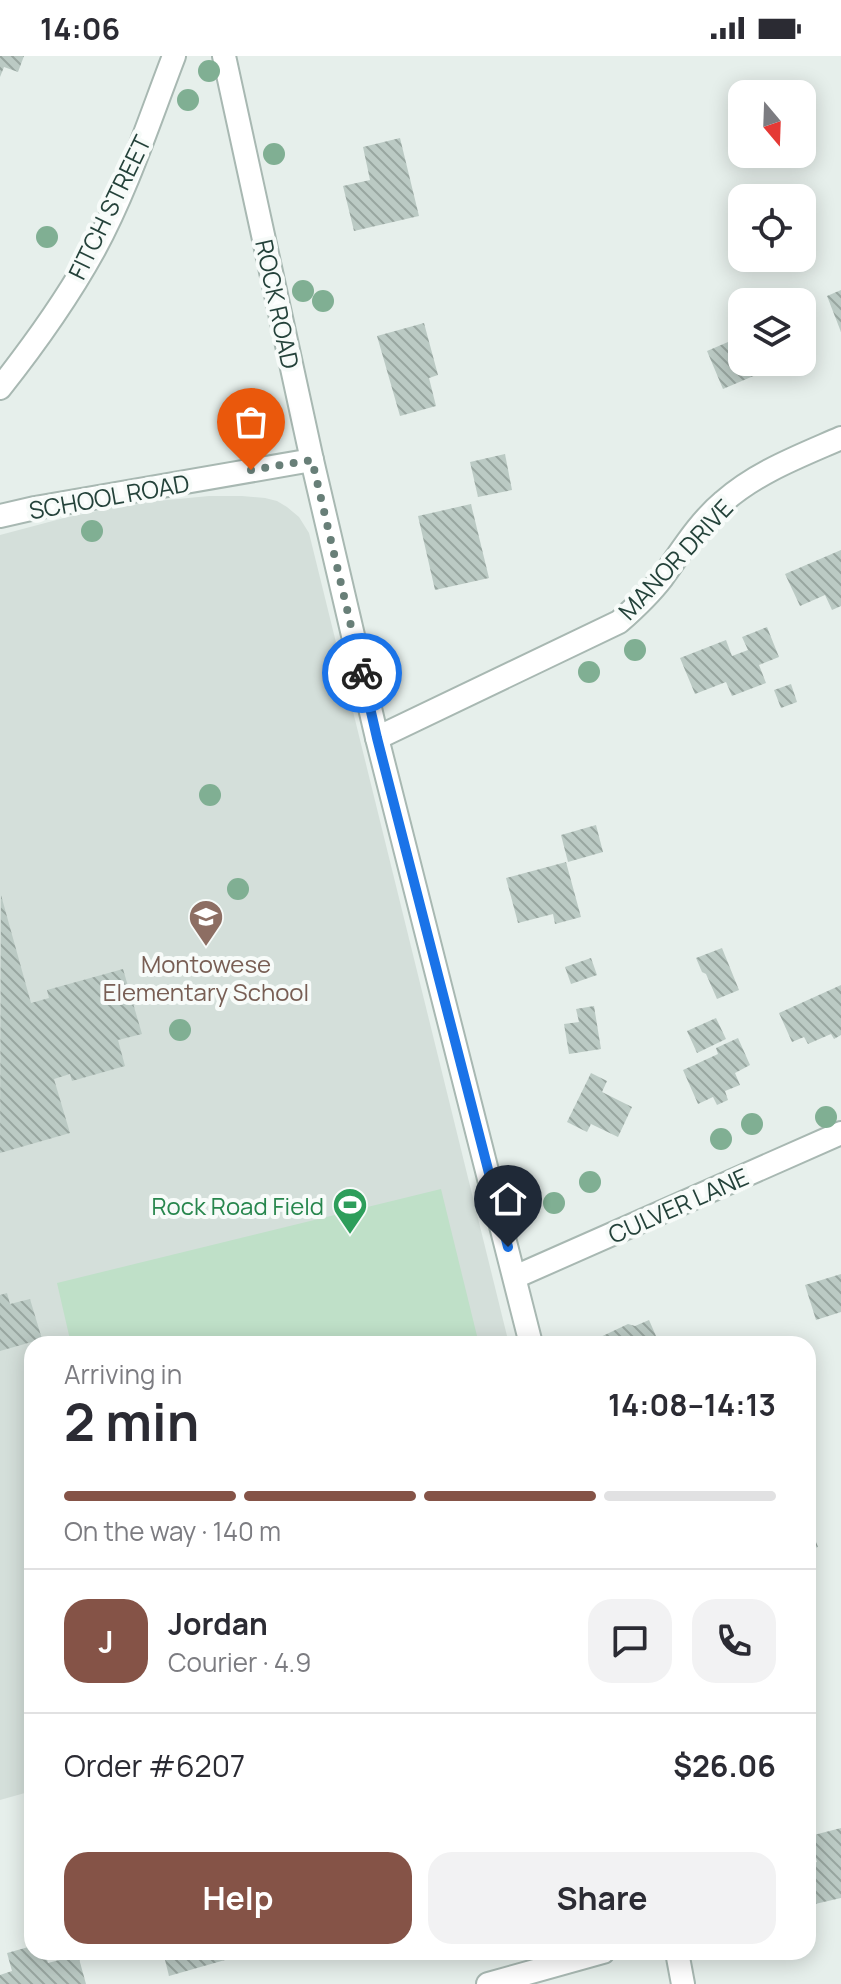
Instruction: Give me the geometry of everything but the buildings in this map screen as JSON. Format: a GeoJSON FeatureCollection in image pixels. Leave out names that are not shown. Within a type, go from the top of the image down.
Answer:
{"type":"FeatureCollection","features":[{"type":"Feature","properties":{"kind":"street","name":"FITCH STREET"},"geometry":{"type":"LineString","coordinates":[[0,388],[28,352],[94,250],[134,162],[174,56]]}},
{"type":"Feature","properties":{"kind":"street","name":"ROCK ROAD"},"geometry":{"type":"LineString","coordinates":[[224,56],[312,460],[377,738],[529,1336]]}},
{"type":"Feature","properties":{"kind":"street","name":"MANOR DRIVE"},"geometry":{"type":"LineString","coordinates":[[377,738],[619,622],[639,605],[689,539],[722,502],[763,474],[841,438]]}},
{"type":"Feature","properties":{"kind":"street","name":"SCHOOL ROAD"},"geometry":{"type":"LineString","coordinates":[[0,516],[312,460]]}},
{"type":"Feature","properties":{"kind":"street","name":"CULVER LANE"},"geometry":{"type":"LineString","coordinates":[[515,1277],[841,1133]]}},
{"type":"Feature","properties":{"kind":"street"},"geometry":{"type":"LineString","coordinates":[[488,1984],[574,1960]]}},
{"type":"Feature","properties":{"kind":"street"},"geometry":{"type":"LineString","coordinates":[[678,1960],[683,1984]]}},
{"type":"Feature","properties":{"kind":"shaded area","name":"Montowese Elementary School"},"geometry":{"type":"Polygon","coordinates":[[[209,496],[265,498],[287,507],[299,517],[309,533],[507,1336],[24,1336],[24,1793],[0,1800],[0,535],[64,518],[157,501],[209,496]]]}},
{"type":"Feature","properties":{"kind":"green space","name":"Rock Road Field"},"geometry":{"type":"Polygon","coordinates":[[[441,1189],[477,1336],[69,1336],[57,1283],[441,1189]]]}},
{"type":"Feature","properties":{"kind":"way so far"},"geometry":{"type":"LineString","coordinates":[[251,470],[312,460],[362,673]]}},
{"type":"Feature","properties":{"kind":"place","name":"Montowese Elementary School"},"geometry":{"type":"Point","coordinates":[206,948]}},
{"type":"Feature","properties":{"kind":"place","name":"Rock Road Field"},"geometry":{"type":"Point","coordinates":[350,1236]}},
{"type":"Feature","properties":{"kind":"route"},"geometry":{"type":"LineString","coordinates":[[362,673],[508,1247]]}}]}
